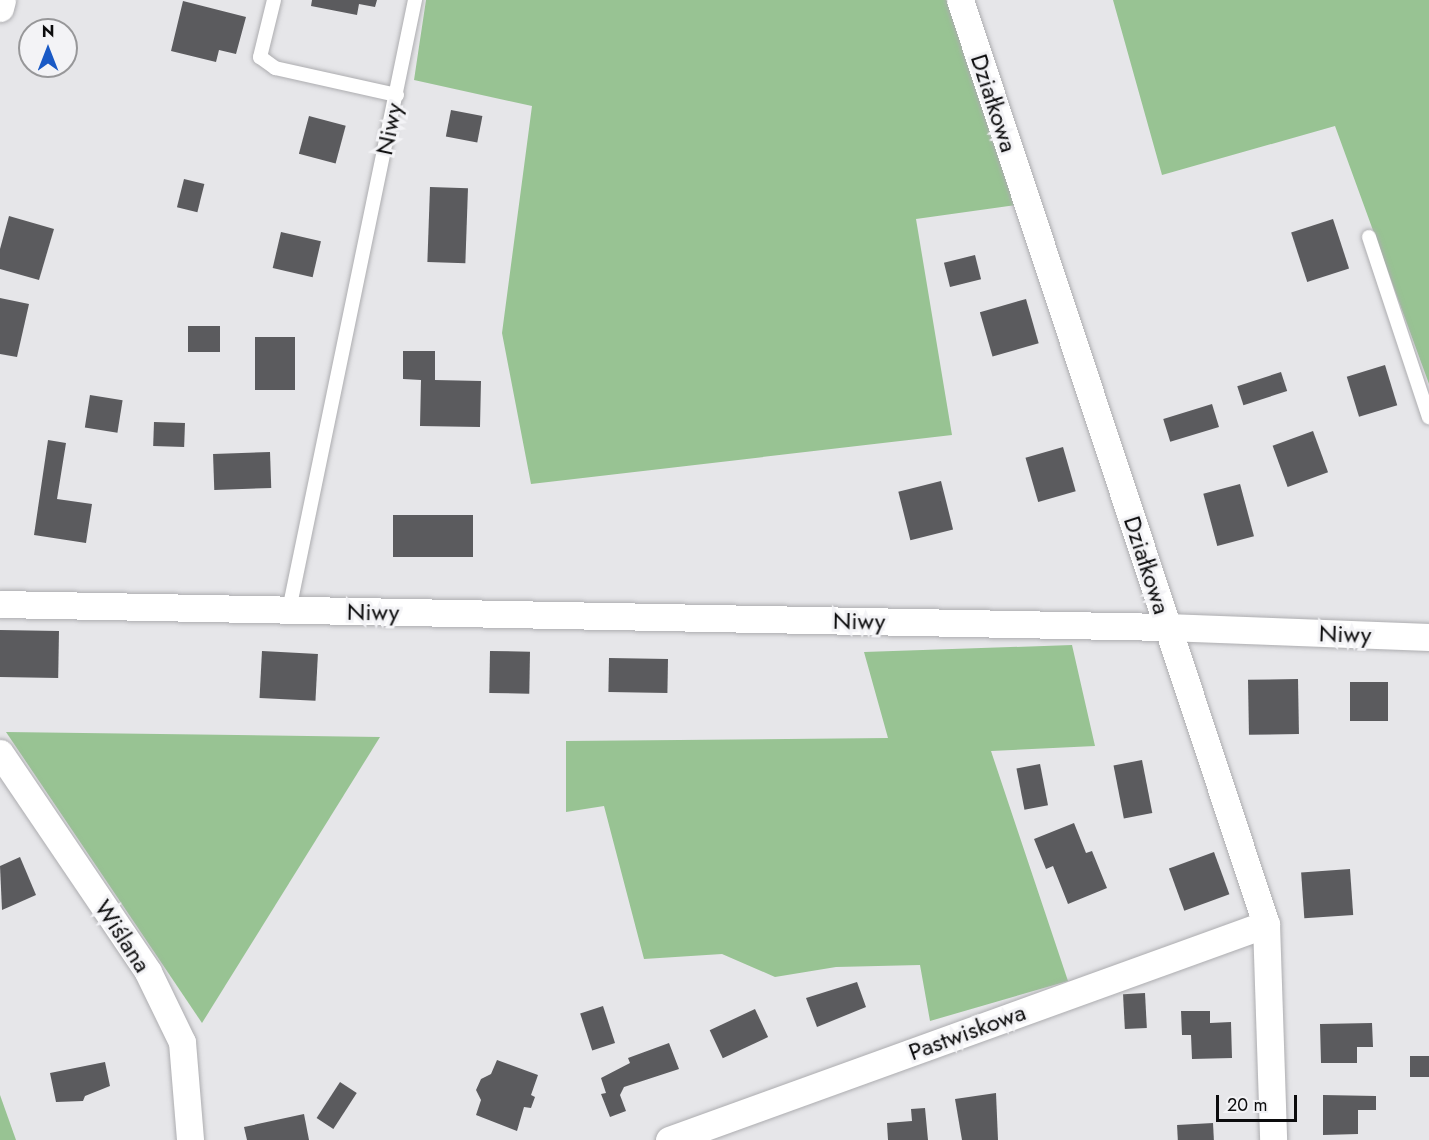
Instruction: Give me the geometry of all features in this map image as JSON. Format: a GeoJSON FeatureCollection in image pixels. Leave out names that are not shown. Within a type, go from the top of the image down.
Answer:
{"type":"FeatureCollection","features":[{"type":"Feature","properties":{"kind":"street"},"geometry":{"type":"LineString","coordinates":[[0,8],[2,0]]}},
{"type":"Feature","properties":{"kind":"street","name":"Działkowa"},"geometry":{"type":"LineString","coordinates":[[960,0],[1266,924],[1273,1140]]}},
{"type":"Feature","properties":{"kind":"street","name":"Niwy"},"geometry":{"type":"LineString","coordinates":[[0,604],[1167,627],[1429,637]]}},
{"type":"Feature","properties":{"kind":"street","name":"Wiślana"},"geometry":{"type":"LineString","coordinates":[[0,753],[148,972],[182,1042],[190,1140]]}},
{"type":"Feature","properties":{"kind":"street","name":"Pastwiskowa"},"geometry":{"type":"LineString","coordinates":[[669,1140],[1266,924]]}},
{"type":"Feature","properties":{"kind":"lane"},"geometry":{"type":"LineString","coordinates":[[274,0],[260,57],[275,68],[397,95]]}},
{"type":"Feature","properties":{"kind":"lane","name":"Niwy"},"geometry":{"type":"LineString","coordinates":[[289,610],[415,0]]}},
{"type":"Feature","properties":{"kind":"lane"},"geometry":{"type":"LineString","coordinates":[[1369,237],[1429,417]]}},
{"type":"Feature","properties":{"kind":"green space"},"geometry":{"type":"Polygon","coordinates":[[[426,0],[949,0],[1016,205],[916,219],[952,435],[531,484],[502,333],[532,106],[414,80],[426,0]]]}},
{"type":"Feature","properties":{"kind":"green space"},"geometry":{"type":"Polygon","coordinates":[[[1113,0],[1429,0],[1429,384],[1335,126],[1162,175],[1113,0]]]}},
{"type":"Feature","properties":{"kind":"green space"},"geometry":{"type":"Polygon","coordinates":[[[1072,645],[1095,746],[991,751],[1068,981],[930,1021],[920,965],[836,967],[775,977],[722,954],[644,959],[604,806],[566,812],[566,741],[888,738],[864,652],[1072,645]]]}},
{"type":"Feature","properties":{"kind":"green space"},"geometry":{"type":"Polygon","coordinates":[[[6,732],[380,737],[202,1023],[6,732]]]}},
{"type":"Feature","properties":{"kind":"green space"},"geometry":{"type":"Polygon","coordinates":[[[0,1095],[16,1140],[0,1140],[0,1095]]]}},
{"type":"Feature","properties":{"kind":"building"},"geometry":{"type":"Polygon","coordinates":[[[312,0],[377,0],[375,7],[359,4],[357,15],[311,6],[312,0]]]}},
{"type":"Feature","properties":{"kind":"building"},"geometry":{"type":"Polygon","coordinates":[[[183,1],[246,17],[236,54],[219,50],[216,62],[171,51],[183,1]]]}},
{"type":"Feature","properties":{"kind":"building"},"geometry":{"type":"Polygon","coordinates":[[[451,110],[482,116],[477,143],[446,137],[451,110]]]}},
{"type":"Feature","properties":{"kind":"building"},"geometry":{"type":"Polygon","coordinates":[[[309,116],[346,126],[336,164],[299,154],[309,116]]]}},
{"type":"Feature","properties":{"kind":"building"},"geometry":{"type":"Polygon","coordinates":[[[184,179],[204,184],[197,212],[177,207],[184,179]]]}},
{"type":"Feature","properties":{"kind":"building"},"geometry":{"type":"Polygon","coordinates":[[[430,187],[468,188],[465,263],[427,262],[430,187]]]}},
{"type":"Feature","properties":{"kind":"building"},"geometry":{"type":"Polygon","coordinates":[[[9,216],[54,229],[39,280],[0,269],[0,249],[9,216]]]}},
{"type":"Feature","properties":{"kind":"building"},"geometry":{"type":"Polygon","coordinates":[[[1333,219],[1349,268],[1307,282],[1291,233],[1333,219]]]}},
{"type":"Feature","properties":{"kind":"building"},"geometry":{"type":"Polygon","coordinates":[[[281,232],[321,241],[313,277],[273,268],[281,232]]]}},
{"type":"Feature","properties":{"kind":"building"},"geometry":{"type":"Polygon","coordinates":[[[975,255],[981,279],[950,287],[944,263],[975,255]]]}},
{"type":"Feature","properties":{"kind":"building"},"geometry":{"type":"Polygon","coordinates":[[[0,298],[29,304],[17,357],[0,354],[0,298]]]}},
{"type":"Feature","properties":{"kind":"building"},"geometry":{"type":"Polygon","coordinates":[[[1026,299],[1039,343],[993,356],[980,312],[1026,299]]]}},
{"type":"Feature","properties":{"kind":"building"},"geometry":{"type":"Polygon","coordinates":[[[188,326],[220,326],[220,352],[188,352],[188,326]]]}},
{"type":"Feature","properties":{"kind":"building"},"geometry":{"type":"Polygon","coordinates":[[[255,337],[295,337],[295,390],[255,390],[255,337]]]}},
{"type":"Feature","properties":{"kind":"building"},"geometry":{"type":"Polygon","coordinates":[[[403,351],[435,351],[435,380],[481,381],[480,427],[420,426],[421,380],[403,379],[403,351]]]}},
{"type":"Feature","properties":{"kind":"building"},"geometry":{"type":"Polygon","coordinates":[[[1385,365],[1397,405],[1359,417],[1347,377],[1385,365]]]}},
{"type":"Feature","properties":{"kind":"building"},"geometry":{"type":"Polygon","coordinates":[[[1281,372],[1287,391],[1243,405],[1237,386],[1281,372]]]}},
{"type":"Feature","properties":{"kind":"building"},"geometry":{"type":"Polygon","coordinates":[[[90,395],[123,400],[117,433],[85,428],[90,395]]]}},
{"type":"Feature","properties":{"kind":"building"},"geometry":{"type":"Polygon","coordinates":[[[1212,404],[1219,427],[1170,442],[1163,419],[1212,404]]]}},
{"type":"Feature","properties":{"kind":"building"},"geometry":{"type":"Polygon","coordinates":[[[154,422],[185,423],[184,447],[153,446],[154,422]]]}},
{"type":"Feature","properties":{"kind":"building"},"geometry":{"type":"Polygon","coordinates":[[[1313,431],[1328,472],[1288,487],[1273,446],[1313,431]]]}},
{"type":"Feature","properties":{"kind":"building"},"geometry":{"type":"Polygon","coordinates":[[[48,440],[66,443],[57,499],[92,504],[86,543],[34,535],[48,440]]]}},
{"type":"Feature","properties":{"kind":"building"},"geometry":{"type":"Polygon","coordinates":[[[1063,447],[1076,491],[1038,502],[1026,458],[1063,447]]]}},
{"type":"Feature","properties":{"kind":"building"},"geometry":{"type":"Polygon","coordinates":[[[270,452],[271,488],[214,490],[213,454],[270,452]]]}},
{"type":"Feature","properties":{"kind":"building"},"geometry":{"type":"Polygon","coordinates":[[[941,481],[953,530],[910,540],[898,492],[941,481]]]}},
{"type":"Feature","properties":{"kind":"building"},"geometry":{"type":"Polygon","coordinates":[[[1240,484],[1254,536],[1217,546],[1203,494],[1240,484]]]}},
{"type":"Feature","properties":{"kind":"building"},"geometry":{"type":"Polygon","coordinates":[[[393,515],[473,515],[473,557],[393,557],[393,515]]]}},
{"type":"Feature","properties":{"kind":"building"},"geometry":{"type":"Polygon","coordinates":[[[0,630],[59,631],[58,678],[0,677],[0,630]]]}},
{"type":"Feature","properties":{"kind":"building"},"geometry":{"type":"Polygon","coordinates":[[[262,651],[318,654],[315,701],[260,698],[262,651]]]}},
{"type":"Feature","properties":{"kind":"building"},"geometry":{"type":"Polygon","coordinates":[[[490,651],[530,652],[529,694],[489,693],[490,651]]]}},
{"type":"Feature","properties":{"kind":"building"},"geometry":{"type":"Polygon","coordinates":[[[609,658],[668,659],[667,693],[608,692],[609,658]]]}},
{"type":"Feature","properties":{"kind":"building"},"geometry":{"type":"Polygon","coordinates":[[[1298,679],[1299,734],[1249,735],[1248,680],[1298,679]]]}},
{"type":"Feature","properties":{"kind":"building"},"geometry":{"type":"Polygon","coordinates":[[[1350,682],[1388,682],[1388,721],[1350,721],[1350,682]]]}},
{"type":"Feature","properties":{"kind":"building"},"geometry":{"type":"Polygon","coordinates":[[[1142,760],[1152,813],[1124,819],[1114,766],[1142,760]]]}},
{"type":"Feature","properties":{"kind":"building"},"geometry":{"type":"Polygon","coordinates":[[[1040,764],[1048,805],[1024,810],[1016,769],[1040,764]]]}},
{"type":"Feature","properties":{"kind":"building"},"geometry":{"type":"Polygon","coordinates":[[[1074,823],[1086,853],[1092,851],[1107,888],[1068,904],[1053,866],[1046,869],[1034,839],[1074,823]]]}},
{"type":"Feature","properties":{"kind":"building"},"geometry":{"type":"Polygon","coordinates":[[[1214,852],[1229,894],[1184,911],[1169,868],[1214,852]]]}},
{"type":"Feature","properties":{"kind":"building"},"geometry":{"type":"Polygon","coordinates":[[[20,857],[36,895],[2,910],[0,866],[20,857]]]}},
{"type":"Feature","properties":{"kind":"building"},"geometry":{"type":"Polygon","coordinates":[[[1350,869],[1353,915],[1304,918],[1301,872],[1350,869]]]}},
{"type":"Feature","properties":{"kind":"building"},"geometry":{"type":"Polygon","coordinates":[[[857,982],[866,1007],[817,1027],[806,998],[857,982]]]}},
{"type":"Feature","properties":{"kind":"building"},"geometry":{"type":"Polygon","coordinates":[[[1145,993],[1147,1028],[1125,1029],[1123,994],[1145,993]]]}},
{"type":"Feature","properties":{"kind":"building"},"geometry":{"type":"Polygon","coordinates":[[[603,1006],[615,1043],[592,1051],[580,1013],[603,1006]]]}},
{"type":"Feature","properties":{"kind":"building"},"geometry":{"type":"Polygon","coordinates":[[[755,1009],[768,1037],[723,1058],[710,1030],[755,1009]]]}},
{"type":"Feature","properties":{"kind":"building"},"geometry":{"type":"Polygon","coordinates":[[[1181,1011],[1210,1011],[1210,1023],[1231,1022],[1232,1058],[1192,1059],[1191,1035],[1182,1035],[1181,1011]]]}},
{"type":"Feature","properties":{"kind":"building"},"geometry":{"type":"Polygon","coordinates":[[[1372,1023],[1373,1047],[1357,1047],[1357,1063],[1321,1063],[1320,1024],[1372,1023]]]}},
{"type":"Feature","properties":{"kind":"building"},"geometry":{"type":"Polygon","coordinates":[[[669,1043],[679,1069],[624,1087],[620,1095],[626,1111],[610,1117],[601,1094],[606,1093],[601,1078],[630,1063],[628,1058],[669,1043]]]}},
{"type":"Feature","properties":{"kind":"building"},"geometry":{"type":"Polygon","coordinates":[[[1410,1056],[1429,1056],[1429,1077],[1410,1077],[1410,1056]]]}},
{"type":"Feature","properties":{"kind":"building"},"geometry":{"type":"Polygon","coordinates":[[[497,1060],[538,1075],[531,1095],[535,1097],[531,1108],[524,1107],[517,1131],[476,1115],[481,1100],[476,1090],[481,1079],[491,1074],[497,1060]]]}},
{"type":"Feature","properties":{"kind":"building"},"geometry":{"type":"Polygon","coordinates":[[[105,1062],[110,1086],[85,1096],[83,1101],[56,1102],[50,1073],[105,1062]]]}},
{"type":"Feature","properties":{"kind":"building"},"geometry":{"type":"Polygon","coordinates":[[[340,1082],[357,1093],[333,1129],[317,1118],[340,1082]]]}},
{"type":"Feature","properties":{"kind":"building"},"geometry":{"type":"Polygon","coordinates":[[[996,1093],[998,1140],[962,1140],[955,1099],[996,1093]]]}},
{"type":"Feature","properties":{"kind":"building"},"geometry":{"type":"Polygon","coordinates":[[[1323,1095],[1376,1096],[1376,1110],[1358,1110],[1358,1134],[1323,1135],[1323,1095]]]}},
{"type":"Feature","properties":{"kind":"building"},"geometry":{"type":"Polygon","coordinates":[[[925,1108],[928,1140],[888,1140],[887,1123],[912,1121],[911,1109],[925,1108]]]}},
{"type":"Feature","properties":{"kind":"building"},"geometry":{"type":"Polygon","coordinates":[[[304,1114],[309,1140],[247,1140],[244,1127],[304,1114]]]}},
{"type":"Feature","properties":{"kind":"building"},"geometry":{"type":"Polygon","coordinates":[[[1213,1123],[1214,1140],[1178,1140],[1177,1125],[1213,1123]]]}}]}
